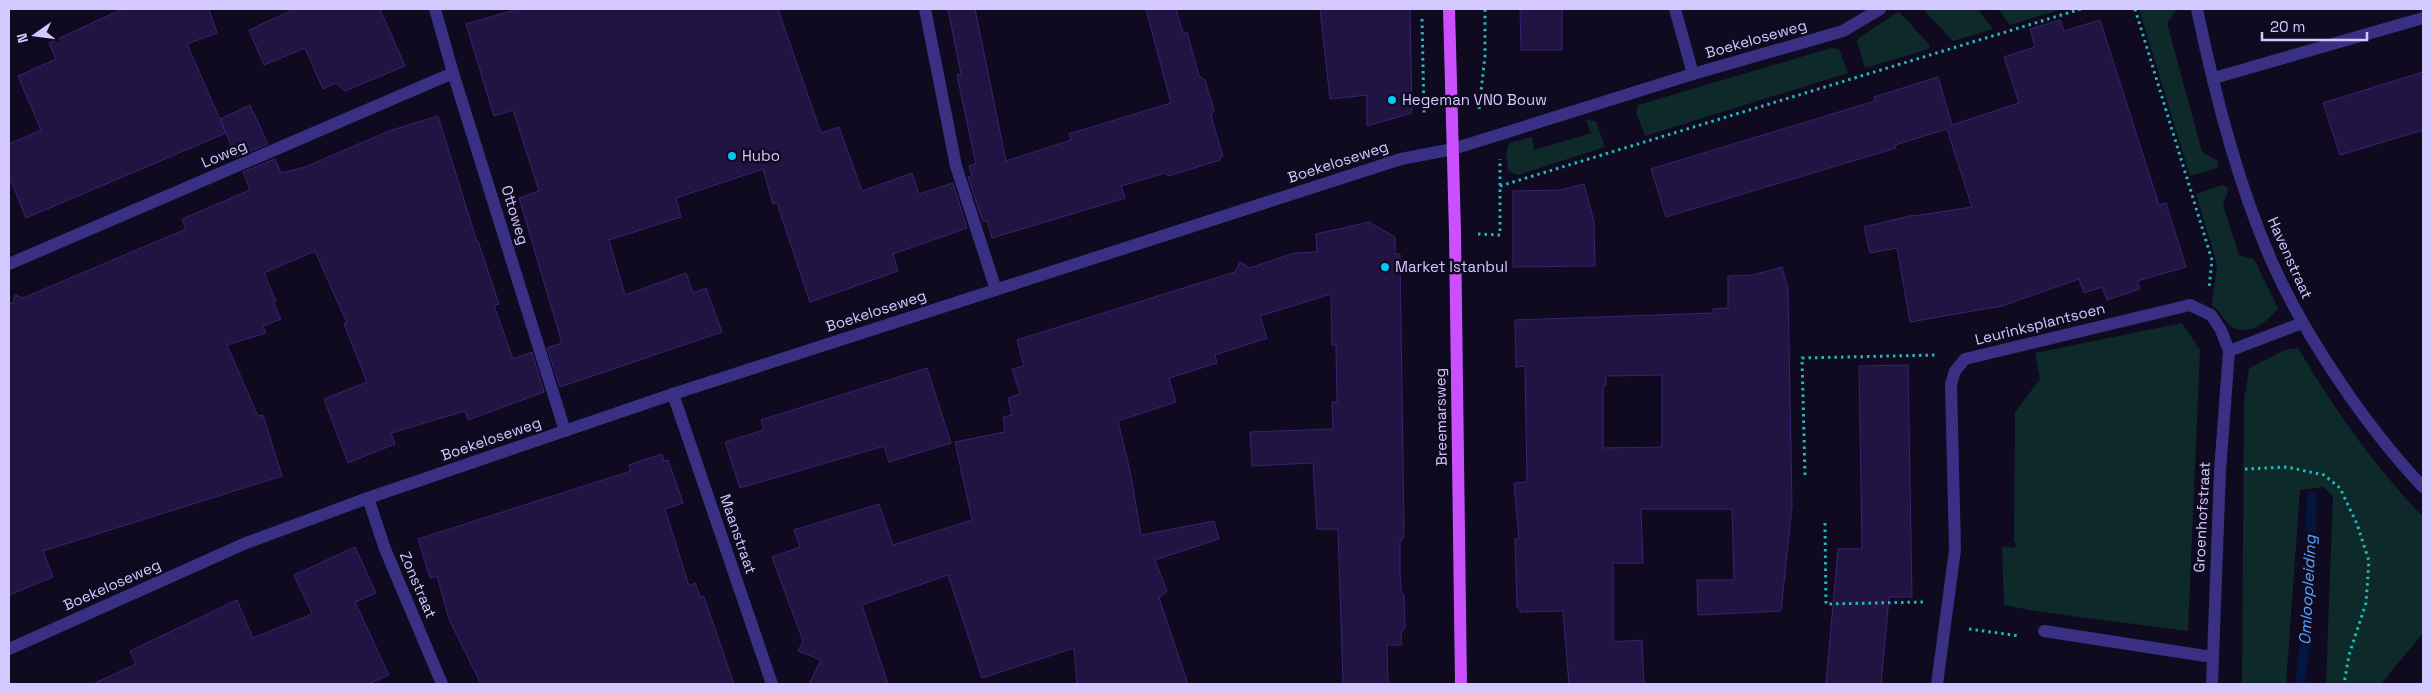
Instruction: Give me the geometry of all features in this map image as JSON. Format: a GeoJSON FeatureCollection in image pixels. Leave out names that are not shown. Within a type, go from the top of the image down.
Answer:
{"type":"FeatureCollection","features":[{"type":"Feature","properties":{"kind":"main road","name":"Breemarsweg"},"geometry":{"type":"LineString","coordinates":[[1449,9],[1455,233],[1461,684]]}},
{"type":"Feature","properties":{"kind":"street","name":"Ottoweg"},"geometry":{"type":"LineString","coordinates":[[435,9],[453,73],[565,431]]}},
{"type":"Feature","properties":{"kind":"street"},"geometry":{"type":"LineString","coordinates":[[925,9],[956,166],[996,290]]}},
{"type":"Feature","properties":{"kind":"street","name":"Boekeloseweg"},"geometry":{"type":"LineString","coordinates":[[1675,9],[1693,74]]}},
{"type":"Feature","properties":{"kind":"street","name":"Boekeloseweg"},"geometry":{"type":"LineString","coordinates":[[9,649],[246,543],[368,498],[673,394],[1400,159],[1453,148],[1499,135],[1693,74],[1843,31],[1880,9]]}},
{"type":"Feature","properties":{"kind":"street","name":"Havenstraat"},"geometry":{"type":"LineString","coordinates":[[2197,9],[2232,152],[2252,212],[2272,262],[2302,323],[2353,399],[2405,468],[2423,487]]}},
{"type":"Feature","properties":{"kind":"street"},"geometry":{"type":"LineString","coordinates":[[2214,78],[2423,18]]}},
{"type":"Feature","properties":{"kind":"street","name":"Loweg"},"geometry":{"type":"LineString","coordinates":[[9,264],[453,73]]}},
{"type":"Feature","properties":{"kind":"street","name":"Leurinksplantsoen"},"geometry":{"type":"LineString","coordinates":[[1955,371],[1966,359],[2178,307],[2190,305],[2202,310]]}},
{"type":"Feature","properties":{"kind":"street"},"geometry":{"type":"LineString","coordinates":[[2202,310],[2211,315],[2221,330],[2229,351],[2302,323]]}},
{"type":"Feature","properties":{"kind":"street","name":"Groenhofstraat"},"geometry":{"type":"LineString","coordinates":[[2212,684],[2220,471],[2229,351]]}},
{"type":"Feature","properties":{"kind":"street"},"geometry":{"type":"LineString","coordinates":[[1937,684],[1955,550],[1951,384],[1955,371]]}},
{"type":"Feature","properties":{"kind":"street","name":"Maanstraat"},"geometry":{"type":"LineString","coordinates":[[673,394],[772,684]]}},
{"type":"Feature","properties":{"kind":"street","name":"Zonstraat"},"geometry":{"type":"LineString","coordinates":[[368,498],[384,549],[442,684]]}},
{"type":"Feature","properties":{"kind":"street"},"geometry":{"type":"LineString","coordinates":[[2044,631],[2212,657]]}},
{"type":"Feature","properties":{"kind":"path"},"geometry":{"type":"LineString","coordinates":[[1478,116],[1486,56],[1485,9]]}},
{"type":"Feature","properties":{"kind":"path"},"geometry":{"type":"LineString","coordinates":[[1500,186],[2081,9]]}},
{"type":"Feature","properties":{"kind":"path"},"geometry":{"type":"LineString","coordinates":[[2135,9],[2212,260],[2209,289],[2202,310]]}},
{"type":"Feature","properties":{"kind":"path"},"geometry":{"type":"LineString","coordinates":[[1455,233],[1500,235],[1499,135]]}},
{"type":"Feature","properties":{"kind":"path"},"geometry":{"type":"LineString","coordinates":[[1805,475],[1802,358],[1939,355],[1955,371]]}},
{"type":"Feature","properties":{"kind":"path"},"geometry":{"type":"LineString","coordinates":[[2220,471],[2287,467],[2324,475],[2340,488],[2357,524],[2369,561],[2366,603],[2349,655],[2344,684]]}},
{"type":"Feature","properties":{"kind":"path"},"geometry":{"type":"LineString","coordinates":[[1824,523],[1826,604],[1949,602]]}},
{"type":"Feature","properties":{"kind":"path"},"geometry":{"type":"LineString","coordinates":[[1946,625],[2032,637],[2032,630],[2044,631]]}},
{"type":"Feature","properties":{"kind":"green space"},"geometry":{"type":"Polygon","coordinates":[[[1923,9],[1978,9],[1993,29],[1953,41],[1923,9]]]}},
{"type":"Feature","properties":{"kind":"green space"},"geometry":{"type":"Polygon","coordinates":[[[1998,9],[2063,9],[2010,25],[1998,9]]]}},
{"type":"Feature","properties":{"kind":"green space"},"geometry":{"type":"Polygon","coordinates":[[[2139,9],[2177,9],[2167,23],[2202,152],[2218,161],[2217,168],[2190,176],[2139,9]]]}},
{"type":"Feature","properties":{"kind":"green space"},"geometry":{"type":"Polygon","coordinates":[[[1896,13],[1900,13],[1929,44],[1929,49],[1865,68],[1857,41],[1896,13]]]}},
{"type":"Feature","properties":{"kind":"green space"},"geometry":{"type":"Polygon","coordinates":[[[1831,48],[1839,49],[1848,73],[1645,136],[1636,112],[1638,105],[1831,48]]]}},
{"type":"Feature","properties":{"kind":"green space"},"geometry":{"type":"Polygon","coordinates":[[[1586,120],[1596,121],[1605,147],[1518,175],[1508,171],[1506,154],[1509,143],[1532,137],[1534,150],[1591,133],[1586,120]]]}},
{"type":"Feature","properties":{"kind":"green space"},"geometry":{"type":"Polygon","coordinates":[[[2222,185],[2227,187],[2228,191],[2223,205],[2239,255],[2254,259],[2278,308],[2263,323],[2250,329],[2237,329],[2231,326],[2212,305],[2217,264],[2196,194],[2222,185]]]}},
{"type":"Feature","properties":{"kind":"green space"},"geometry":{"type":"Polygon","coordinates":[[[2182,323],[2200,350],[2188,631],[2041,612],[2004,605],[2002,546],[2014,548],[2018,543],[2014,543],[2015,412],[2040,379],[2035,353],[2182,323]]]}},
{"type":"Feature","properties":{"kind":"green space"},"geometry":{"type":"Polygon","coordinates":[[[2298,348],[2326,393],[2371,457],[2423,517],[2423,633],[2381,684],[2326,684],[2333,496],[2323,487],[2300,490],[2286,684],[2242,684],[2244,401],[2249,368],[2285,350],[2298,348]]]}},
{"type":"Feature","properties":{"kind":"building"},"geometry":{"type":"Polygon","coordinates":[[[122,9],[209,9],[217,33],[187,44],[226,133],[26,218],[9,176],[9,144],[41,130],[18,76],[56,59],[49,43],[122,9]]]}},
{"type":"Feature","properties":{"kind":"building"},"geometry":{"type":"Polygon","coordinates":[[[295,9],[380,9],[405,66],[345,91],[336,83],[323,89],[305,48],[264,65],[249,30],[295,9]]]}},
{"type":"Feature","properties":{"kind":"building"},"geometry":{"type":"Polygon","coordinates":[[[518,9],[778,9],[821,133],[839,127],[862,191],[912,173],[919,194],[953,183],[967,228],[893,254],[898,271],[810,302],[777,203],[773,204],[763,169],[676,198],[681,217],[609,240],[625,295],[686,273],[693,293],[706,288],[722,332],[560,387],[547,348],[562,343],[519,198],[539,191],[513,110],[494,116],[466,24],[518,9]]]}},
{"type":"Feature","properties":{"kind":"building"},"geometry":{"type":"Polygon","coordinates":[[[948,9],[975,9],[1006,161],[1071,140],[1069,134],[1171,103],[1146,9],[1176,9],[1183,33],[1187,32],[1199,76],[1205,80],[1214,110],[1211,116],[1223,156],[1220,157],[1220,160],[1168,176],[1165,173],[1121,186],[1125,198],[992,238],[987,221],[983,222],[968,177],[972,176],[969,166],[976,164],[957,75],[961,74],[948,9]]]}},
{"type":"Feature","properties":{"kind":"building"},"geometry":{"type":"Polygon","coordinates":[[[1320,9],[1410,9],[1412,113],[1367,126],[1367,95],[1330,99],[1320,9]]]}},
{"type":"Feature","properties":{"kind":"building"},"geometry":{"type":"Polygon","coordinates":[[[1520,9],[1562,9],[1562,50],[1521,50],[1520,9]]]}},
{"type":"Feature","properties":{"kind":"building"},"geometry":{"type":"Polygon","coordinates":[[[2060,20],[2064,31],[2100,20],[2159,205],[2166,203],[2186,267],[2137,281],[2140,289],[2107,300],[2102,287],[2084,293],[2079,279],[2002,306],[1910,322],[1897,248],[1870,253],[1864,227],[1914,215],[1972,207],[1947,129],[1895,145],[1896,148],[1666,217],[1651,169],[1875,101],[1874,97],[1938,77],[1952,125],[2019,103],[2004,57],[2035,47],[2030,29],[2060,20]]]}},
{"type":"Feature","properties":{"kind":"building"},"geometry":{"type":"Polygon","coordinates":[[[2423,72],[2423,130],[2340,155],[2323,103],[2423,72]]]}},
{"type":"Feature","properties":{"kind":"building"},"geometry":{"type":"Polygon","coordinates":[[[250,105],[268,144],[236,157],[220,119],[250,105]]]}},
{"type":"Feature","properties":{"kind":"building"},"geometry":{"type":"Polygon","coordinates":[[[438,116],[477,242],[499,304],[494,305],[513,359],[532,352],[544,392],[468,420],[465,411],[391,433],[395,444],[348,463],[324,399],[367,382],[344,324],[347,323],[315,251],[264,273],[276,301],[273,302],[281,319],[263,326],[266,333],[227,345],[258,416],[263,415],[282,476],[43,551],[53,577],[9,595],[9,304],[13,303],[15,295],[23,298],[186,229],[182,219],[250,190],[243,172],[275,159],[281,173],[305,167],[389,131],[438,116]]]}},
{"type":"Feature","properties":{"kind":"building"},"geometry":{"type":"Polygon","coordinates":[[[1584,184],[1594,222],[1595,266],[1513,267],[1513,191],[1561,190],[1584,184]]]}},
{"type":"Feature","properties":{"kind":"building"},"geometry":{"type":"Polygon","coordinates":[[[1369,222],[1395,237],[1395,254],[1400,254],[1404,529],[1403,539],[1400,541],[1400,571],[1401,591],[1404,595],[1405,629],[1401,632],[1402,645],[1387,645],[1388,684],[1343,684],[1338,529],[1317,529],[1313,463],[1252,466],[1250,432],[1333,429],[1332,402],[1337,402],[1336,345],[1332,345],[1331,294],[1260,316],[1267,338],[1215,355],[1217,363],[1169,378],[1176,402],[1118,421],[1130,471],[1141,535],[1214,521],[1219,539],[1155,560],[1167,591],[1159,598],[1188,684],[1077,684],[1074,648],[982,678],[948,575],[862,605],[888,684],[809,684],[821,660],[798,651],[803,641],[772,557],[800,547],[794,530],[879,504],[893,545],[972,520],[955,442],[1005,432],[1003,417],[1012,415],[1008,398],[1020,394],[1012,369],[1024,366],[1017,340],[1235,272],[1240,262],[1250,268],[1294,253],[1317,252],[1316,234],[1369,222]]]}},
{"type":"Feature","properties":{"kind":"building"},"geometry":{"type":"Polygon","coordinates":[[[1782,267],[1788,289],[1792,506],[1781,611],[1698,615],[1697,580],[1734,580],[1732,509],[1641,509],[1643,563],[1613,563],[1613,642],[1642,640],[1644,684],[1569,684],[1563,611],[1520,612],[1520,608],[1517,608],[1515,539],[1519,539],[1514,483],[1527,482],[1525,366],[1516,367],[1515,320],[1713,313],[1713,309],[1728,308],[1728,276],[1752,275],[1782,267]],[[1662,375],[1606,376],[1606,386],[1603,386],[1603,448],[1662,447],[1662,375]]]}},
{"type":"Feature","properties":{"kind":"building"},"geometry":{"type":"Polygon","coordinates":[[[1908,365],[1912,597],[1889,597],[1881,684],[1826,684],[1838,549],[1862,549],[1859,366],[1908,365]]]}},
{"type":"Feature","properties":{"kind":"building"},"geometry":{"type":"Polygon","coordinates":[[[927,368],[951,443],[889,462],[884,446],[740,488],[725,442],[764,430],[761,420],[927,368]]]}},
{"type":"Feature","properties":{"kind":"building"},"geometry":{"type":"Polygon","coordinates":[[[662,454],[664,461],[668,460],[683,503],[665,509],[689,586],[695,583],[700,596],[704,597],[734,684],[481,684],[449,619],[437,576],[430,578],[418,539],[631,471],[629,465],[662,454]]]}},
{"type":"Feature","properties":{"kind":"building"},"geometry":{"type":"Polygon","coordinates":[[[355,547],[376,593],[355,602],[389,675],[368,684],[93,684],[136,664],[130,651],[237,600],[253,638],[312,614],[294,575],[355,547]]]}},
{"type":"Feature","properties":{"kind":"waterway","name":"Omloopleiding"},"geometry":{"type":"LineString","coordinates":[[2300,684],[2307,623],[2312,496]]}},
{"type":"Feature","properties":{"kind":"place","name":"Hegeman VNO Bouw"},"geometry":{"type":"Point","coordinates":[1392,100]}},
{"type":"Feature","properties":{"kind":"place","name":"Hubo"},"geometry":{"type":"Point","coordinates":[732,156]}},
{"type":"Feature","properties":{"kind":"place","name":"Market Istanbul"},"geometry":{"type":"Point","coordinates":[1385,267]}}]}
